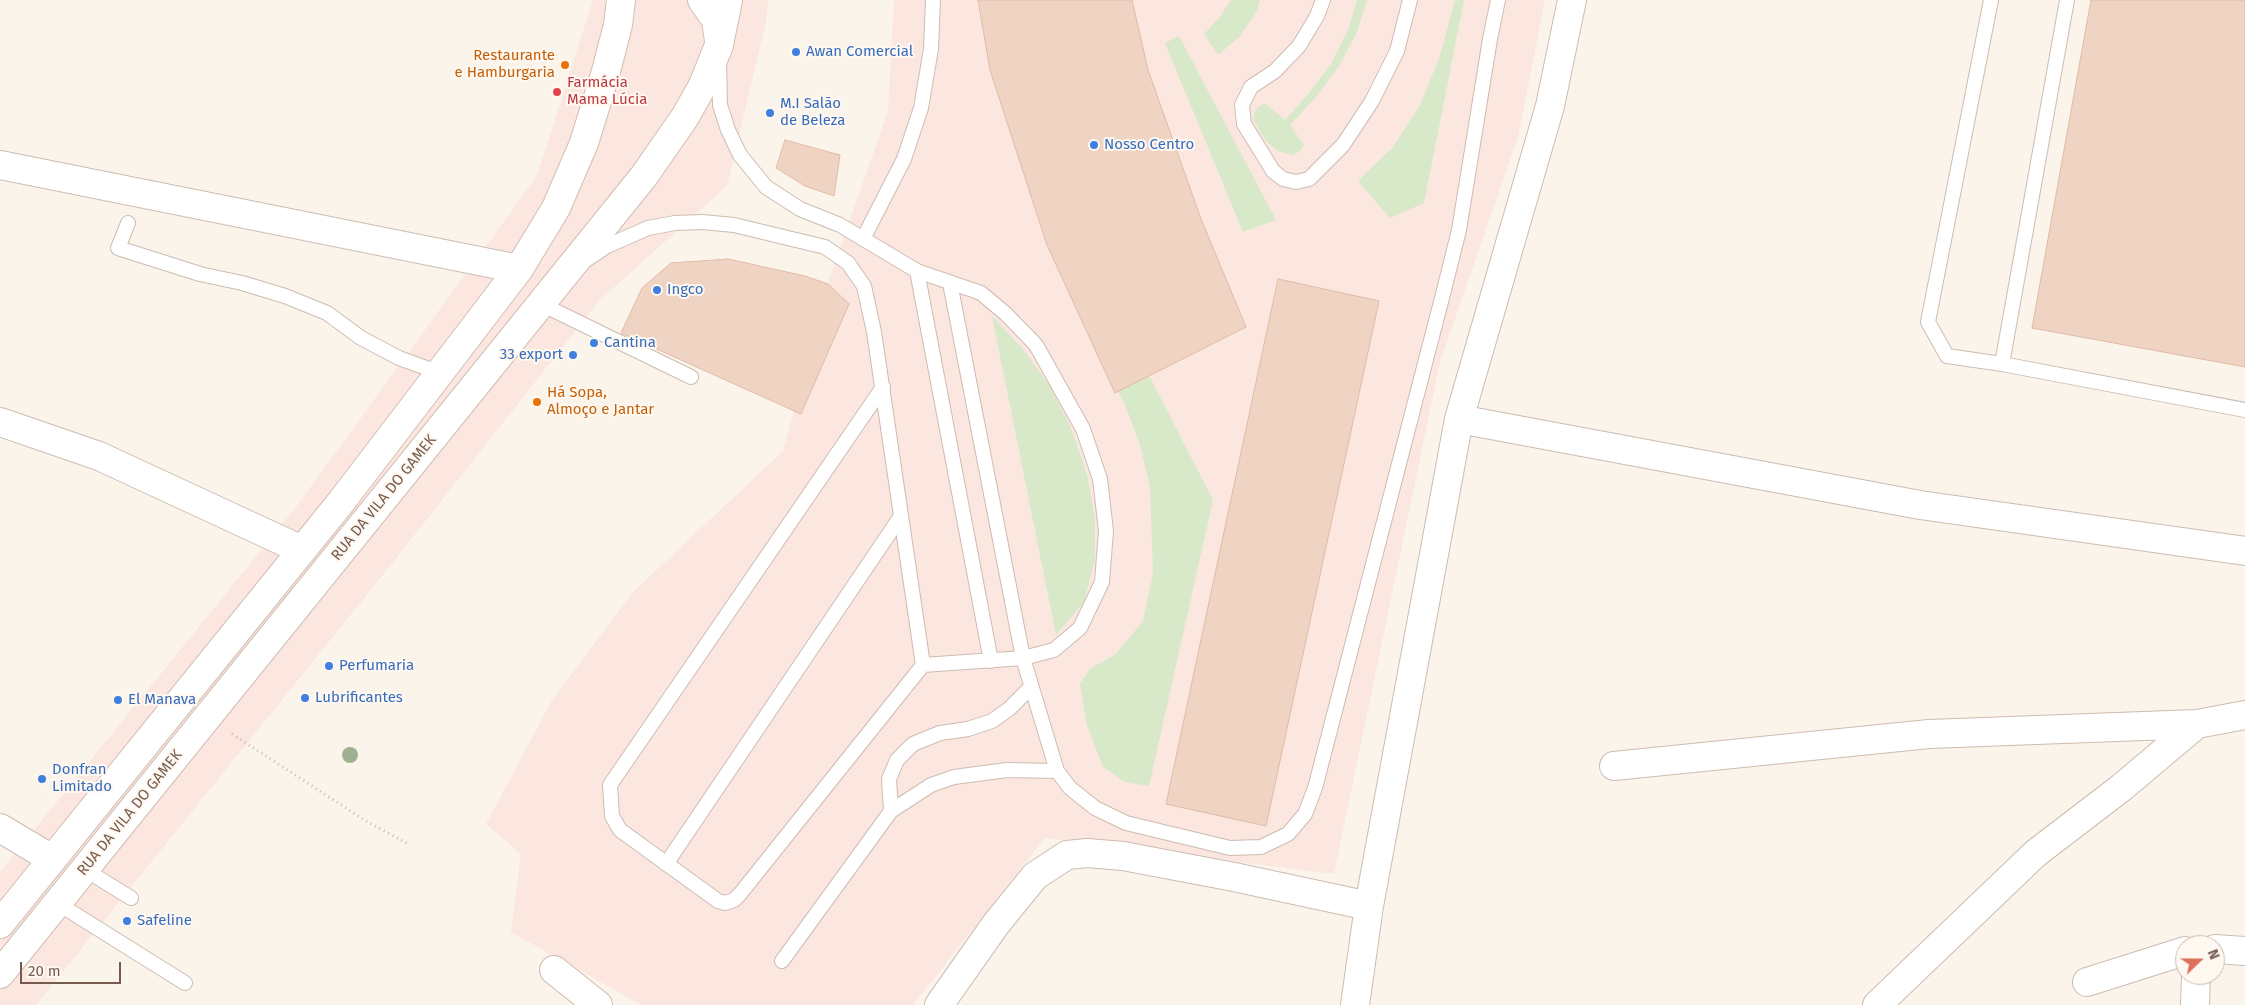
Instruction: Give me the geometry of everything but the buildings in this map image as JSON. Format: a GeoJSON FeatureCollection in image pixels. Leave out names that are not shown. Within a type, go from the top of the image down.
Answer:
{"type":"FeatureCollection","features":[{"type":"Feature","properties":{"kind":"street","name":"RUA DA VILA DO GAMEK"},"geometry":{"type":"LineString","coordinates":[[0,924],[302,550],[519,269],[556,208],[584,144],[619,12],[633,0]]}},
{"type":"Feature","properties":{"kind":"street"},"geometry":{"type":"LineString","coordinates":[[702,0],[716,20],[719,46]]}},
{"type":"Feature","properties":{"kind":"street","name":"RUA DA VILA DO GAMEK"},"geometry":{"type":"LineString","coordinates":[[0,974],[567,272],[604,223],[644,176],[685,117],[703,85],[719,46],[728,0]]}},
{"type":"Feature","properties":{"kind":"street"},"geometry":{"type":"LineString","coordinates":[[1354,1005],[1369,906],[1459,419],[1550,106],[1572,0]]}},
{"type":"Feature","properties":{"kind":"street"},"geometry":{"type":"LineString","coordinates":[[0,165],[519,269]]}},
{"type":"Feature","properties":{"kind":"street"},"geometry":{"type":"LineString","coordinates":[[1459,419],[1920,505],[2245,551]]}},
{"type":"Feature","properties":{"kind":"street"},"geometry":{"type":"LineString","coordinates":[[0,422],[99,456],[302,550]]}},
{"type":"Feature","properties":{"kind":"street"},"geometry":{"type":"LineString","coordinates":[[1614,766],[1929,734],[2197,724],[2245,715]]}},
{"type":"Feature","properties":{"kind":"street"},"geometry":{"type":"LineString","coordinates":[[1877,1005],[2036,853],[2121,788],[2197,724]]}},
{"type":"Feature","properties":{"kind":"street"},"geometry":{"type":"LineString","coordinates":[[0,828],[52,859]]}},
{"type":"Feature","properties":{"kind":"street"},"geometry":{"type":"LineString","coordinates":[[938,1005],[996,924],[1035,876],[1067,855],[1087,853],[1123,856],[1234,877],[1369,906]]}},
{"type":"Feature","properties":{"kind":"street"},"geometry":{"type":"LineString","coordinates":[[2225,950],[2245,951]]}},
{"type":"Feature","properties":{"kind":"street"},"geometry":{"type":"LineString","coordinates":[[2086,982],[2175,954]]}},
{"type":"Feature","properties":{"kind":"street"},"geometry":{"type":"LineString","coordinates":[[554,970],[598,1005]]}},
{"type":"Feature","properties":{"kind":"street"},"geometry":{"type":"LineString","coordinates":[[2195,1005],[2196,985]]}},
{"type":"Feature","properties":{"kind":"lane"},"geometry":{"type":"LineString","coordinates":[[863,240],[904,159],[921,108],[931,49],[933,0]]}},
{"type":"Feature","properties":{"kind":"lane"},"geometry":{"type":"LineString","coordinates":[[1323,0],[1318,16],[1299,46],[1275,70],[1251,87],[1242,106],[1244,124],[1273,171],[1284,179],[1296,182],[1309,179],[1343,145],[1372,101],[1396,51],[1410,0]]}},
{"type":"Feature","properties":{"kind":"lane"},"geometry":{"type":"LineString","coordinates":[[950,282],[1024,658],[1057,771],[1070,788],[1095,808],[1126,823],[1230,848],[1261,847],[1288,834],[1305,814],[1320,769],[1459,230],[1498,0]]}},
{"type":"Feature","properties":{"kind":"lane"},"geometry":{"type":"LineString","coordinates":[[1991,0],[1928,322],[1947,356],[2002,364],[2245,410]]}},
{"type":"Feature","properties":{"kind":"lane"},"geometry":{"type":"LineString","coordinates":[[2002,364],[2067,0]]}},
{"type":"Feature","properties":{"kind":"lane"},"geometry":{"type":"LineString","coordinates":[[719,46],[720,105],[728,130],[740,155],[766,187],[800,209],[840,225],[917,271],[981,293],[1006,314],[1036,345],[1083,429],[1100,479],[1106,531],[1102,582],[1080,628],[1054,650],[1024,658],[923,665]]}},
{"type":"Feature","properties":{"kind":"lane"},"geometry":{"type":"LineString","coordinates":[[567,272],[607,246],[648,228],[675,223],[702,222],[734,225],[825,248],[848,263],[864,286],[883,387],[923,665],[734,900],[725,903],[718,902],[620,830],[612,816],[610,785],[883,387]]}},
{"type":"Feature","properties":{"kind":"lane"},"geometry":{"type":"LineString","coordinates":[[128,223],[118,248],[200,274],[242,283],[293,299],[327,313],[362,338],[398,358],[440,373]]}},
{"type":"Feature","properties":{"kind":"lane"},"geometry":{"type":"LineString","coordinates":[[917,271],[991,661]]}},
{"type":"Feature","properties":{"kind":"lane"},"geometry":{"type":"LineString","coordinates":[[541,304],[691,376]]}},
{"type":"Feature","properties":{"kind":"lane"},"geometry":{"type":"LineString","coordinates":[[666,864],[901,516]]}},
{"type":"Feature","properties":{"kind":"lane"},"geometry":{"type":"LineString","coordinates":[[891,811],[889,780],[896,760],[913,744],[940,733],[968,729],[992,721],[1031,687]]}},
{"type":"Feature","properties":{"kind":"lane"},"geometry":{"type":"LineString","coordinates":[[782,961],[891,811],[931,785],[954,777],[1007,770],[1057,771]]}},
{"type":"Feature","properties":{"kind":"lane"},"geometry":{"type":"LineString","coordinates":[[84,870],[131,898]]}},
{"type":"Feature","properties":{"kind":"lane"},"geometry":{"type":"LineString","coordinates":[[57,903],[185,983]]}},
{"type":"Feature","properties":{"kind":"path"},"geometry":{"type":"LineString","coordinates":[[206,717],[366,821],[410,845]]}},
{"type":"Feature","properties":{"kind":"shaded area"},"geometry":{"type":"Polygon","coordinates":[[[593,0],[768,0],[766,22],[727,186],[599,301],[390,566],[36,1005],[0,1005],[0,872],[296,507],[537,176],[593,0]]]}},
{"type":"Feature","properties":{"kind":"shaded area"},"geometry":{"type":"Polygon","coordinates":[[[894,0],[1545,0],[1518,137],[1440,362],[1334,874],[1045,838],[913,1005],[641,1005],[511,932],[521,854],[486,824],[551,702],[634,591],[783,451],[831,274],[888,111],[894,0]]]}},
{"type":"Feature","properties":{"kind":"green space"},"geometry":{"type":"Polygon","coordinates":[[[1231,0],[1260,0],[1256,13],[1239,37],[1218,55],[1204,34],[1219,18],[1231,0]]]}},
{"type":"Feature","properties":{"kind":"green space"},"geometry":{"type":"Polygon","coordinates":[[[1357,0],[1367,0],[1357,32],[1339,66],[1315,98],[1290,125],[1304,145],[1299,152],[1292,155],[1278,151],[1267,142],[1259,130],[1253,118],[1256,109],[1264,103],[1285,120],[1331,64],[1348,30],[1357,0]]]}},
{"type":"Feature","properties":{"kind":"green space"},"geometry":{"type":"Polygon","coordinates":[[[1455,0],[1464,0],[1424,203],[1390,218],[1358,181],[1393,147],[1420,105],[1439,59],[1455,0]]]}},
{"type":"Feature","properties":{"kind":"green space"},"geometry":{"type":"Polygon","coordinates":[[[1179,36],[1276,220],[1243,232],[1165,43],[1179,36]]]}},
{"type":"Feature","properties":{"kind":"green space"},"geometry":{"type":"Polygon","coordinates":[[[992,316],[1022,348],[1049,385],[1071,428],[1087,474],[1095,519],[1095,560],[1084,602],[1056,635],[992,316]]]}},
{"type":"Feature","properties":{"kind":"green space"},"geometry":{"type":"Polygon","coordinates":[[[1139,356],[1213,500],[1149,786],[1125,782],[1103,767],[1087,725],[1080,684],[1090,669],[1116,654],[1143,621],[1153,573],[1150,487],[1140,445],[1126,407],[1108,371],[1139,356]]]}},
{"type":"Feature","properties":{"kind":"place","name":"Awan Comercial"},"geometry":{"type":"Point","coordinates":[796,52]}},
{"type":"Feature","properties":{"kind":"place","name":"Restaurante e Hamburgaria"},"geometry":{"type":"Point","coordinates":[565,65]}},
{"type":"Feature","properties":{"kind":"place","name":"Farmácia Mama Lúcia"},"geometry":{"type":"Point","coordinates":[557,92]}},
{"type":"Feature","properties":{"kind":"place","name":"M.I Salão de Beleza"},"geometry":{"type":"Point","coordinates":[770,113]}},
{"type":"Feature","properties":{"kind":"place","name":"Nosso Centro"},"geometry":{"type":"Point","coordinates":[1094,145]}},
{"type":"Feature","properties":{"kind":"place","name":"Ingco"},"geometry":{"type":"Point","coordinates":[657,290]}},
{"type":"Feature","properties":{"kind":"place","name":"Cantina"},"geometry":{"type":"Point","coordinates":[594,343]}},
{"type":"Feature","properties":{"kind":"place","name":"33 export"},"geometry":{"type":"Point","coordinates":[573,355]}},
{"type":"Feature","properties":{"kind":"place","name":"Há Sopa, Almoço e Jantar"},"geometry":{"type":"Point","coordinates":[537,402]}},
{"type":"Feature","properties":{"kind":"place","name":"Perfumaria"},"geometry":{"type":"Point","coordinates":[329,666]}},
{"type":"Feature","properties":{"kind":"place","name":"Lubrificantes"},"geometry":{"type":"Point","coordinates":[305,698]}},
{"type":"Feature","properties":{"kind":"place","name":"El Manava"},"geometry":{"type":"Point","coordinates":[118,700]}},
{"type":"Feature","properties":{"kind":"place","name":"Donfran Limitado"},"geometry":{"type":"Point","coordinates":[42,779]}},
{"type":"Feature","properties":{"kind":"place","name":"Safeline"},"geometry":{"type":"Point","coordinates":[127,921]}}]}
